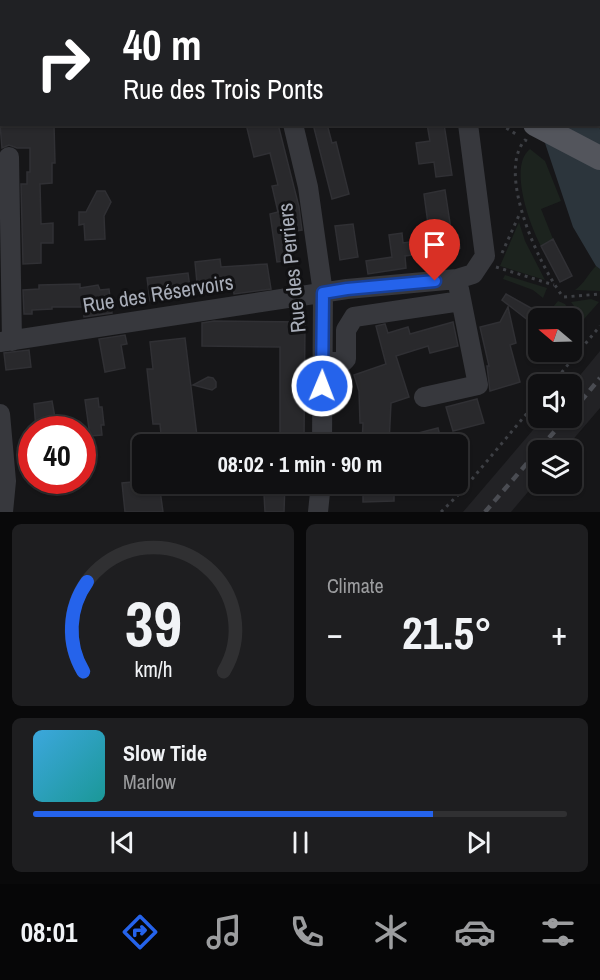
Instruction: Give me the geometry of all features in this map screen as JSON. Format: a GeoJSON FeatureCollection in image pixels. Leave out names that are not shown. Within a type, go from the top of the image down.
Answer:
{"type":"FeatureCollection","features":[{"type":"Feature","properties":{"kind":"main road"},"geometry":{"type":"LineString","coordinates":[[531,136],[600,158]]}},
{"type":"Feature","properties":{"kind":"street","name":"Rue des Perriers"},"geometry":{"type":"LineString","coordinates":[[293,126],[308,187],[323,293],[322,434]]}},
{"type":"Feature","properties":{"kind":"street"},"geometry":{"type":"LineString","coordinates":[[424,397],[478,385],[457,279],[473,274],[488,265],[468,126]]}},
{"type":"Feature","properties":{"kind":"street"},"geometry":{"type":"LineString","coordinates":[[6,341],[9,157]]}},
{"type":"Feature","properties":{"kind":"street","name":"Rue des Réservoirs"},"geometry":{"type":"LineString","coordinates":[[6,341],[347,289],[457,279]]}},
{"type":"Feature","properties":{"kind":"street"},"geometry":{"type":"LineString","coordinates":[[323,362],[343,362],[346,359],[346,330],[354,317],[461,301]]}},
{"type":"Feature","properties":{"kind":"street"},"geometry":{"type":"LineString","coordinates":[[0,414],[6,481],[3,512]]}},
{"type":"Feature","properties":{"kind":"street"},"geometry":{"type":"LineString","coordinates":[[318,512],[320,494]]}},
{"type":"Feature","properties":{"kind":"path"},"geometry":{"type":"LineString","coordinates":[[505,126],[531,136],[518,148],[516,184],[521,211],[533,246],[554,285],[564,297],[600,294]]}},
{"type":"Feature","properties":{"kind":"path"},"geometry":{"type":"LineString","coordinates":[[521,211],[488,265],[554,285]]}},
{"type":"Feature","properties":{"kind":"path"},"geometry":{"type":"LineString","coordinates":[[560,374],[600,327]]}},
{"type":"Feature","properties":{"kind":"path"},"geometry":{"type":"LineString","coordinates":[[441,512],[462,491],[528,412]]}},
{"type":"Feature","properties":{"kind":"shaded area"},"geometry":{"type":"Polygon","coordinates":[[[536,126],[600,126],[600,269],[573,227],[545,143],[536,126]]]}},
{"type":"Feature","properties":{"kind":"shaded area"},"geometry":{"type":"Polygon","coordinates":[[[530,149],[545,161],[561,201],[541,209],[553,239],[541,246],[527,211],[521,182],[524,157],[530,149]]]}},
{"type":"Feature","properties":{"kind":"shaded area"},"geometry":{"type":"Polygon","coordinates":[[[519,222],[525,241],[545,280],[500,266],[519,222]]]}},
{"type":"Feature","properties":{"kind":"shaded area"},"geometry":{"type":"Polygon","coordinates":[[[596,266],[600,269],[600,291],[575,290],[581,285],[596,266]]]}},
{"type":"Feature","properties":{"kind":"shaded area"},"geometry":{"type":"Polygon","coordinates":[[[505,275],[547,288],[543,298],[533,290],[503,279],[505,275]]]}},
{"type":"Feature","properties":{"kind":"shaded area"},"geometry":{"type":"Polygon","coordinates":[[[591,299],[599,302],[584,319],[582,308],[576,308],[571,302],[591,299]]]}},
{"type":"Feature","properties":{"kind":"shaded area"},"geometry":{"type":"Polygon","coordinates":[[[558,301],[568,308],[554,308],[558,301]]]}},
{"type":"Feature","properties":{"kind":"shaded area"},"geometry":{"type":"Polygon","coordinates":[[[600,351],[600,408],[573,440],[528,440],[528,492],[511,512],[463,512],[535,428],[582,428],[581,374],[600,351]]]}},
{"type":"Feature","properties":{"kind":"building"},"geometry":{"type":"Polygon","coordinates":[[[0,126],[54,126],[55,163],[52,163],[52,183],[40,184],[41,224],[53,223],[53,243],[41,243],[41,263],[23,264],[21,184],[27,184],[27,172],[30,172],[30,148],[17,148],[9,145],[2,148],[0,126]]]}},
{"type":"Feature","properties":{"kind":"building"},"geometry":{"type":"Polygon","coordinates":[[[246,126],[279,126],[299,207],[302,230],[288,232],[292,260],[277,262],[270,214],[278,212],[272,186],[278,185],[270,153],[254,157],[246,126]]]}},
{"type":"Feature","properties":{"kind":"building"},"geometry":{"type":"Polygon","coordinates":[[[314,126],[328,126],[332,143],[336,142],[349,194],[332,199],[314,126]]]}},
{"type":"Feature","properties":{"kind":"building"},"geometry":{"type":"Polygon","coordinates":[[[427,126],[444,126],[452,175],[436,177],[434,162],[419,164],[416,143],[430,141],[427,126]]]}},
{"type":"Feature","properties":{"kind":"building"},"geometry":{"type":"Polygon","coordinates":[[[445,190],[452,236],[458,235],[460,248],[405,256],[406,268],[368,274],[366,261],[392,257],[389,235],[402,233],[403,243],[430,239],[424,194],[445,190]]]}},
{"type":"Feature","properties":{"kind":"building"},"geometry":{"type":"Polygon","coordinates":[[[97,191],[105,191],[111,202],[104,216],[105,239],[85,240],[84,224],[79,225],[79,212],[86,212],[97,191]]]}},
{"type":"Feature","properties":{"kind":"building"},"geometry":{"type":"Polygon","coordinates":[[[353,224],[358,257],[340,260],[335,226],[353,224]]]}},
{"type":"Feature","properties":{"kind":"building"},"geometry":{"type":"Polygon","coordinates":[[[553,239],[572,276],[560,282],[541,246],[553,239]]]}},
{"type":"Feature","properties":{"kind":"building"},"geometry":{"type":"Polygon","coordinates":[[[220,259],[221,267],[267,264],[271,289],[234,294],[232,281],[197,283],[195,262],[220,259]]]}},
{"type":"Feature","properties":{"kind":"building"},"geometry":{"type":"Polygon","coordinates":[[[188,273],[191,295],[150,301],[147,278],[188,273]]]}},
{"type":"Feature","properties":{"kind":"building"},"geometry":{"type":"Polygon","coordinates":[[[80,284],[80,288],[98,285],[100,290],[109,289],[112,313],[84,317],[83,307],[52,307],[52,309],[32,310],[32,314],[24,314],[23,290],[39,289],[39,285],[80,284]]]}},
{"type":"Feature","properties":{"kind":"building"},"geometry":{"type":"Polygon","coordinates":[[[506,294],[531,308],[528,308],[528,320],[502,300],[506,294]]]}},
{"type":"Feature","properties":{"kind":"building"},"geometry":{"type":"Polygon","coordinates":[[[508,307],[516,343],[510,345],[520,382],[490,391],[487,366],[489,366],[480,327],[500,322],[508,307]]]}},
{"type":"Feature","properties":{"kind":"building"},"geometry":{"type":"Polygon","coordinates":[[[214,321],[305,322],[304,434],[280,434],[280,347],[202,346],[202,323],[214,321]]]}},
{"type":"Feature","properties":{"kind":"building"},"geometry":{"type":"Polygon","coordinates":[[[453,322],[458,346],[430,353],[428,346],[396,356],[409,397],[391,403],[389,434],[362,434],[359,391],[354,375],[386,364],[376,326],[385,324],[388,333],[408,327],[410,334],[453,322]]]}},
{"type":"Feature","properties":{"kind":"building"},"geometry":{"type":"Polygon","coordinates":[[[125,335],[127,344],[121,345],[125,368],[105,372],[99,339],[125,335]]]}},
{"type":"Feature","properties":{"kind":"building"},"geometry":{"type":"Polygon","coordinates":[[[185,338],[197,434],[161,434],[160,424],[153,424],[147,369],[153,369],[150,342],[185,338]]]}},
{"type":"Feature","properties":{"kind":"building"},"geometry":{"type":"Polygon","coordinates":[[[29,350],[31,367],[6,370],[4,353],[29,350]]]}},
{"type":"Feature","properties":{"kind":"building"},"geometry":{"type":"Polygon","coordinates":[[[208,377],[213,378],[216,382],[216,387],[212,390],[193,385],[208,377]]]}},
{"type":"Feature","properties":{"kind":"building"},"geometry":{"type":"Polygon","coordinates":[[[98,398],[99,407],[102,407],[104,425],[101,425],[102,435],[96,436],[96,416],[87,416],[85,400],[98,398]]]}},
{"type":"Feature","properties":{"kind":"building"},"geometry":{"type":"Polygon","coordinates":[[[477,399],[484,423],[453,431],[446,407],[477,399]]]}},
{"type":"Feature","properties":{"kind":"building"},"geometry":{"type":"Polygon","coordinates":[[[52,401],[55,416],[35,416],[34,404],[52,401]]]}},
{"type":"Feature","properties":{"kind":"building"},"geometry":{"type":"Polygon","coordinates":[[[438,428],[440,434],[414,434],[438,428]]]}},
{"type":"Feature","properties":{"kind":"building"},"geometry":{"type":"Polygon","coordinates":[[[132,482],[132,494],[161,494],[163,512],[125,512],[122,483],[132,482]]]}},
{"type":"Feature","properties":{"kind":"building"},"geometry":{"type":"Polygon","coordinates":[[[264,494],[285,494],[284,512],[265,512],[264,494]]]}},
{"type":"Feature","properties":{"kind":"building"},"geometry":{"type":"Polygon","coordinates":[[[363,494],[394,494],[394,501],[363,502],[363,494]]]}},
{"type":"Feature","properties":{"kind":"railway"},"geometry":{"type":"LineString","coordinates":[[582,400],[600,378]]}},
{"type":"Feature","properties":{"kind":"railway"},"geometry":{"type":"LineString","coordinates":[[485,512],[558,428]]}},
{"type":"Feature","properties":{"kind":"route"},"geometry":{"type":"LineString","coordinates":[[322,386],[323,293],[435,281]]}}]}
